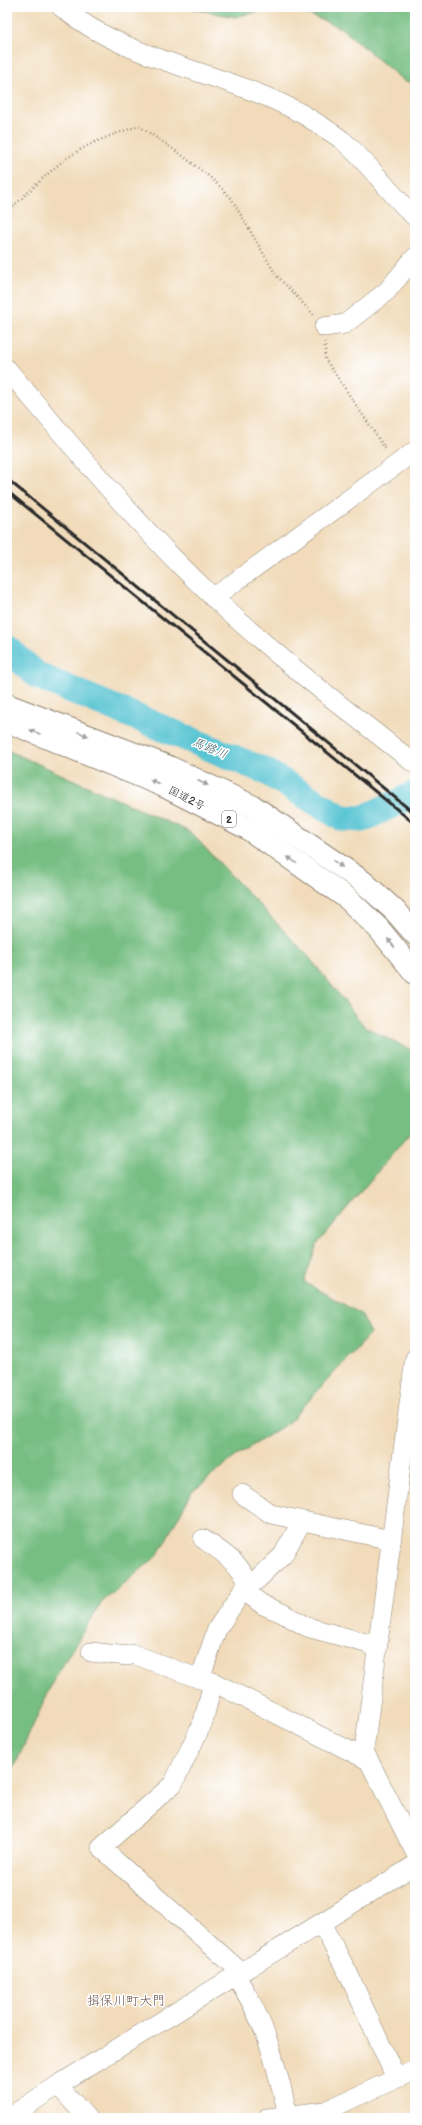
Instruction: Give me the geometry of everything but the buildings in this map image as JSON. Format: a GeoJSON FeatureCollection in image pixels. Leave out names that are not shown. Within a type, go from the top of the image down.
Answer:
{"type":"FeatureCollection","features":[{"type":"Feature","properties":{"kind":"highway","name":"国道2号"},"geometry":{"type":"LineString","coordinates":[[7,705],[169,767],[254,807],[362,881],[395,911],[415,934]]}},
{"type":"Feature","properties":{"kind":"highway","name":"国道2号"},"geometry":{"type":"LineString","coordinates":[[7,721],[164,786],[247,828],[347,898],[379,929],[415,973]]}},
{"type":"Feature","properties":{"kind":"street"},"geometry":{"type":"LineString","coordinates":[[61,7],[97,32],[134,50],[273,100],[303,115],[342,140],[415,217]]}},
{"type":"Feature","properties":{"kind":"street"},"geometry":{"type":"LineString","coordinates":[[324,327],[345,324],[387,291],[415,257]]}},
{"type":"Feature","properties":{"kind":"street"},"geometry":{"type":"LineString","coordinates":[[7,369],[162,548],[213,598],[272,650],[415,764]]}},
{"type":"Feature","properties":{"kind":"street"},"geometry":{"type":"LineString","coordinates":[[213,598],[415,451]]}},
{"type":"Feature","properties":{"kind":"street"},"geometry":{"type":"LineString","coordinates":[[415,1358],[364,1751],[415,1852]]}},
{"type":"Feature","properties":{"kind":"street"},"geometry":{"type":"LineString","coordinates":[[242,1494],[271,1514],[391,1540]]}},
{"type":"Feature","properties":{"kind":"street"},"geometry":{"type":"LineString","coordinates":[[288,2115],[274,2058],[267,2037],[251,1998],[238,1974],[101,1848],[173,1784],[203,1722],[206,1680],[217,1629],[245,1587],[257,1580],[283,1555],[302,1521]]}},
{"type":"Feature","properties":{"kind":"street"},"geometry":{"type":"LineString","coordinates":[[203,1539],[227,1556],[242,1572],[246,1578],[245,1587],[247,1593],[263,1605],[282,1613],[307,1627],[377,1646]]}},
{"type":"Feature","properties":{"kind":"street"},"geometry":{"type":"LineString","coordinates":[[91,1652],[128,1656],[133,1654],[206,1680],[368,1760]]}},
{"type":"Feature","properties":{"kind":"street"},"geometry":{"type":"LineString","coordinates":[[8,2118],[58,2085],[415,1865]]}},
{"type":"Feature","properties":{"kind":"street"},"geometry":{"type":"LineString","coordinates":[[321,1923],[348,1973],[396,2078]]}},
{"type":"Feature","properties":{"kind":"street"},"geometry":{"type":"LineString","coordinates":[[268,2118],[325,2111],[415,2070]]}},
{"type":"Feature","properties":{"kind":"street"},"geometry":{"type":"LineString","coordinates":[[58,2085],[87,2118]]}},
{"type":"Feature","properties":{"kind":"path"},"geometry":{"type":"LineString","coordinates":[[7,212],[57,166],[76,153],[109,135],[139,126],[185,157],[211,178],[231,198],[276,275],[324,327],[325,360],[396,464]]}},
{"type":"Feature","properties":{"kind":"green space"},"geometry":{"type":"Polygon","coordinates":[[[184,7],[276,7],[235,17],[184,7]]]}},
{"type":"Feature","properties":{"kind":"green space"},"geometry":{"type":"Polygon","coordinates":[[[291,7],[415,7],[415,83],[404,81],[341,28],[291,7]]]}},
{"type":"Feature","properties":{"kind":"green space"},"geometry":{"type":"Polygon","coordinates":[[[7,750],[190,832],[308,956],[365,1027],[415,1052],[415,1127],[317,1244],[304,1282],[361,1314],[370,1334],[288,1423],[235,1457],[192,1492],[157,1556],[101,1603],[55,1677],[7,1783],[7,750]]]}},
{"type":"Feature","properties":{"kind":"waterway","name":"馬路川"},"geometry":{"type":"LineString","coordinates":[[7,648],[38,676],[265,771],[342,818],[362,819],[415,794]]}},
{"type":"Feature","properties":{"kind":"railway"},"geometry":{"type":"LineString","coordinates":[[7,479],[415,814]]}},
{"type":"Feature","properties":{"kind":"railway"},"geometry":{"type":"LineString","coordinates":[[7,491],[415,824]]}},
{"type":"Feature","properties":{"kind":"district","name":"揖保川町大門"},"geometry":{"type":"Point","coordinates":[126,2000]}}]}
